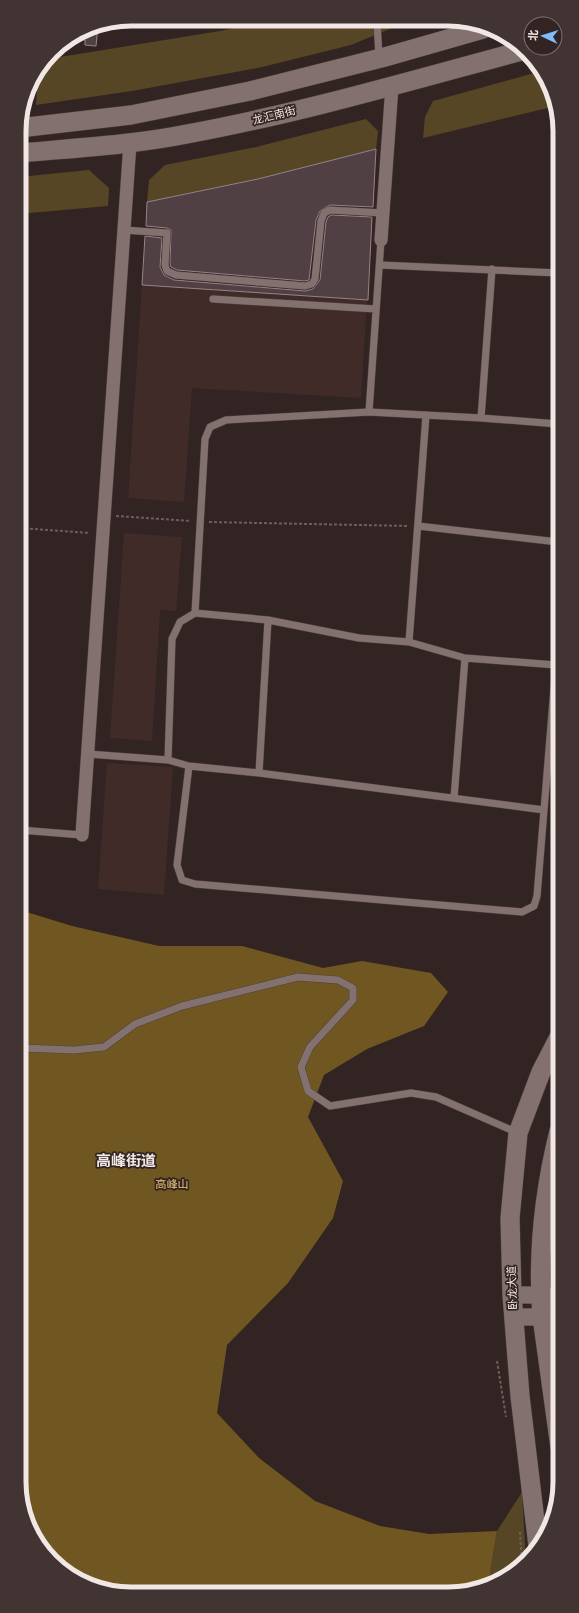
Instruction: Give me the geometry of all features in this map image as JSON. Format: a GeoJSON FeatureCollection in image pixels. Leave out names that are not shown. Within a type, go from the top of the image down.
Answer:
{"type":"FeatureCollection","features":[{"type":"Feature","properties":{"kind":"main road"},"geometry":{"type":"LineString","coordinates":[[26,127],[146,112],[250,91],[379,59],[475,30]]}},
{"type":"Feature","properties":{"kind":"main road","name":"龙汇南街"},"geometry":{"type":"LineString","coordinates":[[26,152],[130,143],[187,134],[258,120],[517,52]]}},
{"type":"Feature","properties":{"kind":"main road","name":"卧龙大道"},"geometry":{"type":"LineString","coordinates":[[537,1537],[520,1396],[512,1295],[510,1218],[518,1133],[541,1072],[553,1049]]}},
{"type":"Feature","properties":{"kind":"main road"},"geometry":{"type":"LineString","coordinates":[[553,1157],[552,1212],[542,1226],[540,1295],[551,1319],[553,1364]]}},
{"type":"Feature","properties":{"kind":"main road"},"geometry":{"type":"LineString","coordinates":[[512,1200],[520,1221],[530,1223],[537,1218],[552,1212]]}},
{"type":"Feature","properties":{"kind":"main road"},"geometry":{"type":"LineString","coordinates":[[520,1396],[524,1375],[528,1371],[536,1370],[545,1374],[553,1386]]}},
{"type":"Feature","properties":{"kind":"street"},"geometry":{"type":"LineString","coordinates":[[381,240],[392,86]]}},
{"type":"Feature","properties":{"kind":"street"},"geometry":{"type":"LineString","coordinates":[[82,835],[130,143]]}},
{"type":"Feature","properties":{"kind":"street"},"geometry":{"type":"LineString","coordinates":[[512,1295],[540,1295],[553,1297]]}},
{"type":"Feature","properties":{"kind":"street"},"geometry":{"type":"LineString","coordinates":[[514,1317],[551,1319]]}},
{"type":"Feature","properties":{"kind":"lane"},"geometry":{"type":"LineString","coordinates":[[377,26],[379,59]]}},
{"type":"Feature","properties":{"kind":"lane"},"geometry":{"type":"LineString","coordinates":[[124,230],[167,233],[165,265],[167,271],[176,275],[305,286],[312,284],[315,279],[321,221],[324,212],[330,210],[383,213]]}},
{"type":"Feature","properties":{"kind":"lane"},"geometry":{"type":"LineString","coordinates":[[369,412],[381,240]]}},
{"type":"Feature","properties":{"kind":"lane"},"geometry":{"type":"LineString","coordinates":[[380,265],[553,273]]}},
{"type":"Feature","properties":{"kind":"lane"},"geometry":{"type":"LineString","coordinates":[[481,418],[492,269]]}},
{"type":"Feature","properties":{"kind":"lane"},"geometry":{"type":"LineString","coordinates":[[213,299],[376,309]]}},
{"type":"Feature","properties":{"kind":"lane"},"geometry":{"type":"LineString","coordinates":[[195,613],[205,438],[210,427],[226,420],[369,412],[553,424]]}},
{"type":"Feature","properties":{"kind":"lane"},"geometry":{"type":"LineString","coordinates":[[409,642],[426,415]]}},
{"type":"Feature","properties":{"kind":"lane"},"geometry":{"type":"LineString","coordinates":[[418,526],[553,541]]}},
{"type":"Feature","properties":{"kind":"lane"},"geometry":{"type":"LineString","coordinates":[[168,760],[172,639],[180,622],[195,613],[268,620],[359,638],[409,642],[466,658],[553,665]]}},
{"type":"Feature","properties":{"kind":"lane"},"geometry":{"type":"LineString","coordinates":[[259,772],[268,620]]}},
{"type":"Feature","properties":{"kind":"lane"},"geometry":{"type":"LineString","coordinates":[[454,798],[466,658]]}},
{"type":"Feature","properties":{"kind":"lane"},"geometry":{"type":"LineString","coordinates":[[189,766],[177,865],[182,880],[195,884],[522,912],[534,906],[537,896],[553,701]]}},
{"type":"Feature","properties":{"kind":"lane"},"geometry":{"type":"LineString","coordinates":[[88,754],[168,760],[189,766],[259,772],[544,810]]}},
{"type":"Feature","properties":{"kind":"lane"},"geometry":{"type":"LineString","coordinates":[[26,830],[82,835]]}},
{"type":"Feature","properties":{"kind":"lane"},"geometry":{"type":"LineString","coordinates":[[26,1048],[74,1050],[104,1047],[135,1024],[182,1006],[298,977],[338,980],[353,988],[353,1000],[310,1047],[301,1067],[308,1090],[330,1106],[411,1093],[436,1097],[518,1133]]}},
{"type":"Feature","properties":{"kind":"path"},"geometry":{"type":"LineString","coordinates":[[104,516],[200,522],[418,526]]}},
{"type":"Feature","properties":{"kind":"path"},"geometry":{"type":"LineString","coordinates":[[26,528],[103,534]]}},
{"type":"Feature","properties":{"kind":"shaded area"},"geometry":{"type":"Polygon","coordinates":[[[244,26],[397,26],[351,45],[258,68],[132,91],[36,105],[37,85],[56,58],[244,26]]]}},
{"type":"Feature","properties":{"kind":"shaded area"},"geometry":{"type":"Polygon","coordinates":[[[535,73],[545,91],[550,107],[423,138],[425,117],[433,101],[535,73]]]}},
{"type":"Feature","properties":{"kind":"shaded area"},"geometry":{"type":"Polygon","coordinates":[[[366,119],[378,131],[376,149],[258,179],[147,202],[149,180],[165,165],[256,147],[366,119]]]}},
{"type":"Feature","properties":{"kind":"shaded area"},"geometry":{"type":"Polygon","coordinates":[[[89,170],[109,188],[108,206],[26,213],[26,176],[89,170]]]}},
{"type":"Feature","properties":{"kind":"shaded area"},"geometry":{"type":"Polygon","coordinates":[[[142,285],[367,300],[361,398],[192,388],[184,502],[128,498],[142,285]]]}},
{"type":"Feature","properties":{"kind":"shaded area"},"geometry":{"type":"Polygon","coordinates":[[[124,533],[182,537],[176,611],[160,610],[152,741],[110,738],[124,533]]]}},
{"type":"Feature","properties":{"kind":"shaded area"},"geometry":{"type":"Polygon","coordinates":[[[107,763],[173,767],[164,895],[98,889],[107,763]]]}},
{"type":"Feature","properties":{"kind":"shaded area"},"geometry":{"type":"Polygon","coordinates":[[[522,1492],[526,1552],[506,1569],[489,1578],[497,1531],[522,1492]]]}},
{"type":"Feature","properties":{"kind":"green space","name":"高峰山"},"geometry":{"type":"Polygon","coordinates":[[[26,912],[72,926],[159,946],[242,946],[323,968],[362,961],[431,973],[448,992],[424,1026],[367,1049],[324,1075],[308,1117],[343,1181],[333,1218],[288,1283],[227,1345],[217,1413],[259,1458],[315,1501],[380,1526],[429,1534],[497,1531],[489,1578],[468,1585],[448,1587],[118,1586],[91,1579],[79,1573],[67,1565],[48,1546],[34,1522],[28,1502],[26,1482],[26,912]]]}},
{"type":"Feature","properties":{"kind":"building"},"geometry":{"type":"Polygon","coordinates":[[[97,32],[96,46],[85,45],[85,40],[83,40],[85,37],[97,32]]]}},
{"type":"Feature","properties":{"kind":"building"},"geometry":{"type":"Polygon","coordinates":[[[376,149],[373,207],[330,205],[320,211],[316,220],[309,280],[305,281],[177,270],[171,267],[170,264],[171,230],[167,228],[146,226],[147,202],[258,179],[376,149]]]}},
{"type":"Feature","properties":{"kind":"building"},"geometry":{"type":"Polygon","coordinates":[[[331,215],[372,217],[368,300],[142,285],[145,236],[162,238],[160,267],[164,275],[174,280],[305,291],[313,289],[320,280],[326,222],[328,217],[331,215]]]}},
{"type":"Feature","properties":{"kind":"district","name":"高峰街道"},"geometry":{"type":"Point","coordinates":[126,1161]}}]}
